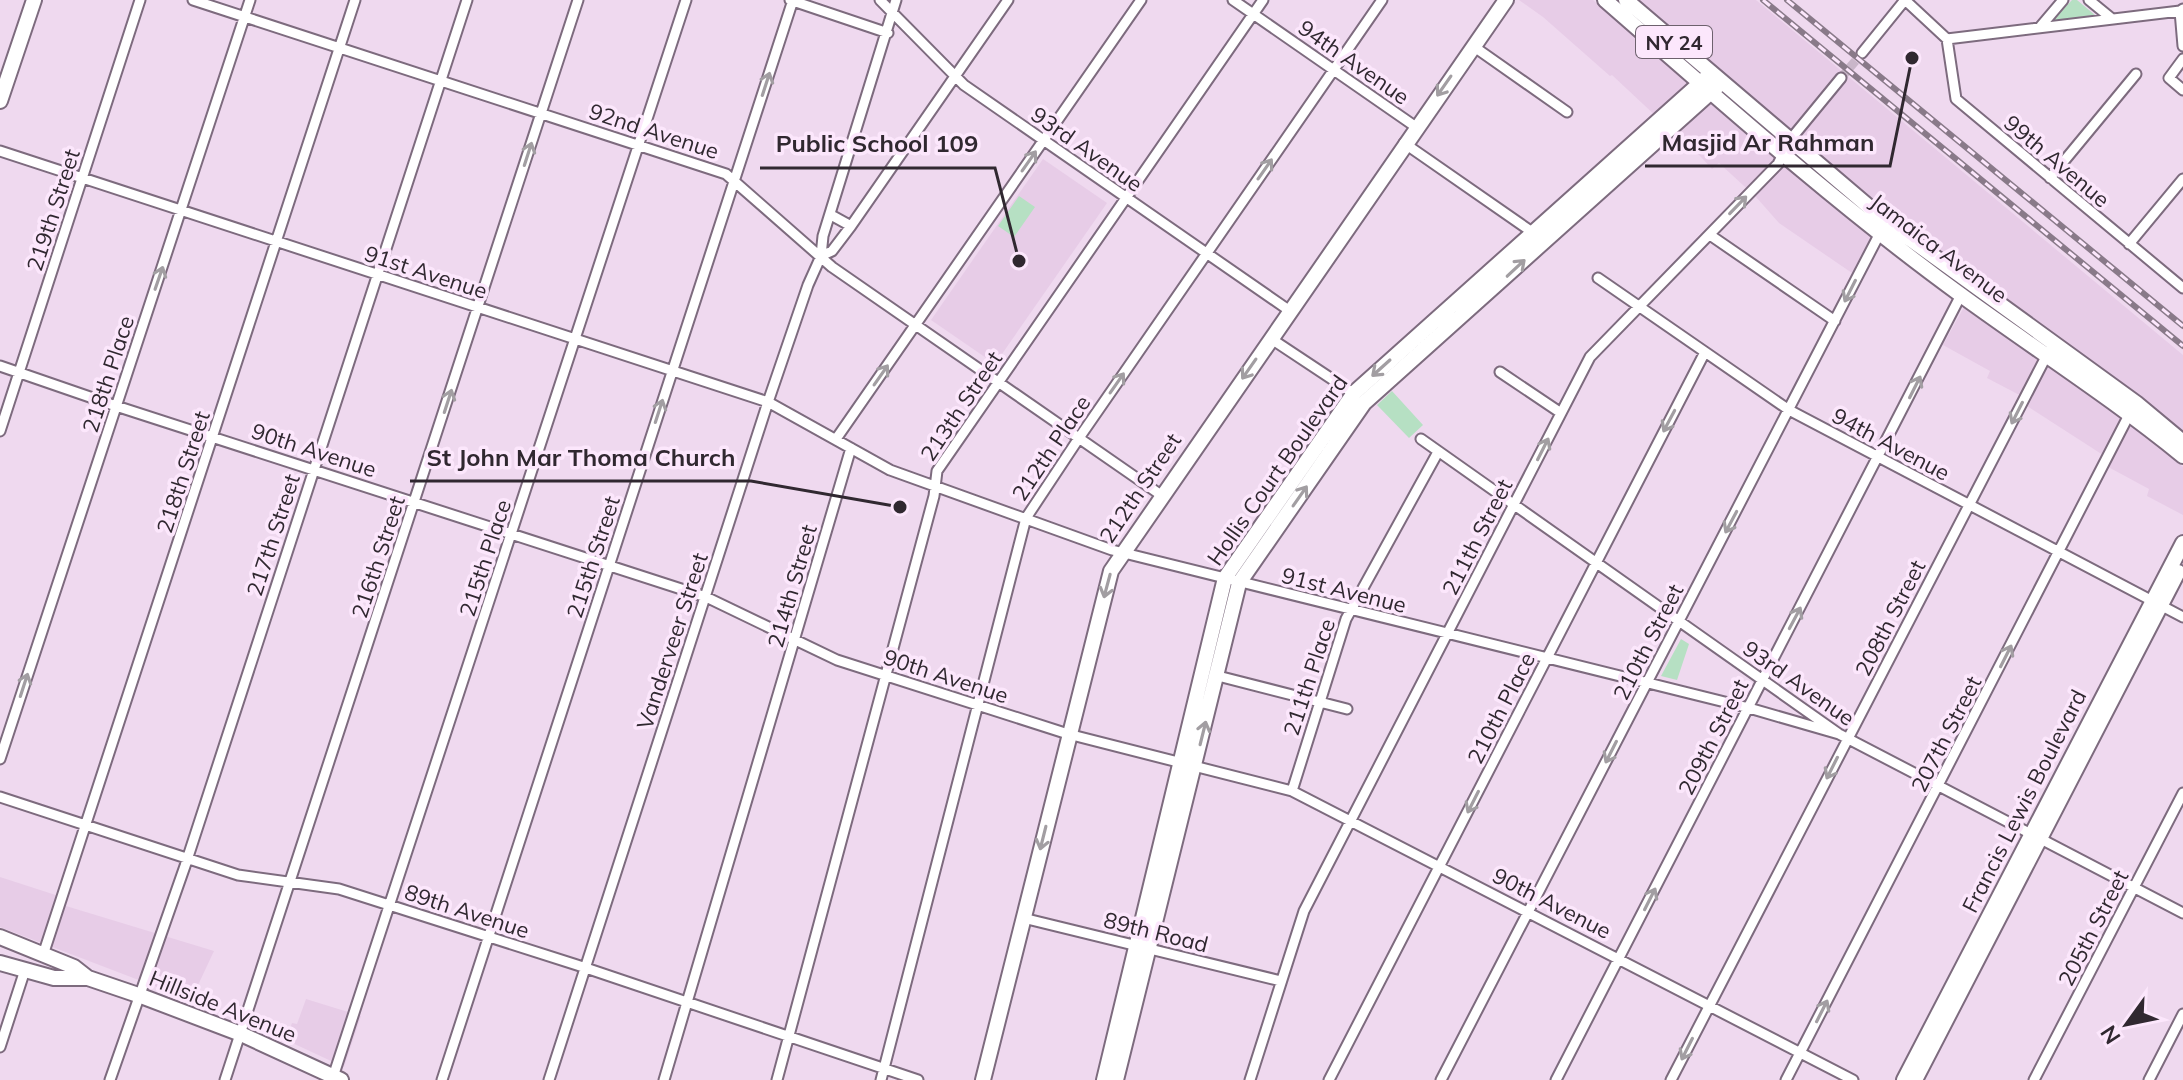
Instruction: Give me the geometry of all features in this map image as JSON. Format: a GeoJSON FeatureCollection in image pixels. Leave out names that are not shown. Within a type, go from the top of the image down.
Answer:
{"type":"FeatureCollection","features":[{"type":"Feature","properties":{"kind":"main road"},"geometry":{"type":"LineString","coordinates":[[0,101],[34,0]]}},
{"type":"Feature","properties":{"kind":"main road","name":"212th Street"},"geometry":{"type":"LineString","coordinates":[[983,1080],[1111,571],[1121,552],[1506,0]]}},
{"type":"Feature","properties":{"kind":"main road","name":"Jamaica Avenue"},"geometry":{"type":"LineString","coordinates":[[1605,0],[1790,140],[1884,227]]}},
{"type":"Feature","properties":{"kind":"main road","name":"Jamaica Avenue"},"geometry":{"type":"LineString","coordinates":[[1626,0],[1783,155],[1964,289],[2183,442]]}},
{"type":"Feature","properties":{"kind":"main road","name":"Hollis Court Boulevard"},"geometry":{"type":"LineString","coordinates":[[1582,199],[1621,153],[1711,83]]}},
{"type":"Feature","properties":{"kind":"main road","name":"Hollis Court Boulevard"},"geometry":{"type":"LineString","coordinates":[[1111,1074],[1232,581],[1359,398],[1410,342],[1470,288],[1582,199],[1632,165],[1711,83]]}},
{"type":"Feature","properties":{"kind":"main road"},"geometry":{"type":"LineString","coordinates":[[1621,153],[1632,165]]}},
{"type":"Feature","properties":{"kind":"main road","name":"Hollis Court Boulevard"},"geometry":{"type":"LineString","coordinates":[[1359,398],[1422,353],[1481,300],[1538,237]]}},
{"type":"Feature","properties":{"kind":"main road"},"geometry":{"type":"LineString","coordinates":[[1470,288],[1481,300]]}},
{"type":"Feature","properties":{"kind":"main road"},"geometry":{"type":"LineString","coordinates":[[1410,342],[1422,353]]}},
{"type":"Feature","properties":{"kind":"main road","name":"Jamaica Avenue"},"geometry":{"type":"LineString","coordinates":[[2133,408],[2183,456]]}},
{"type":"Feature","properties":{"kind":"main road","name":"Francis Lewis Boulevard"},"geometry":{"type":"LineString","coordinates":[[1915,1080],[2157,603],[2183,543]]}},
{"type":"Feature","properties":{"kind":"main road","name":"Francis Lewis Boulevard"},"geometry":{"type":"LineString","coordinates":[[2157,603],[2183,562]]}},
{"type":"Feature","properties":{"kind":"main road","name":"Francis Lewis Boulevard"},"geometry":{"type":"LineString","coordinates":[[1904,1080],[2036,837]]}},
{"type":"Feature","properties":{"kind":"main road","name":"Hillside Avenue"},"geometry":{"type":"LineString","coordinates":[[0,937],[74,967],[88,978]]}},
{"type":"Feature","properties":{"kind":"main road","name":"Hillside Avenue"},"geometry":{"type":"LineString","coordinates":[[0,963],[54,978],[88,978],[141,996],[241,1034],[335,1079]]}},
{"type":"Feature","properties":{"kind":"street","name":"219th Street"},"geometry":{"type":"LineString","coordinates":[[0,431],[140,0]]}},
{"type":"Feature","properties":{"kind":"street","name":"92nd Avenue"},"geometry":{"type":"LineString","coordinates":[[193,0],[726,174],[832,267],[1161,495]]}},
{"type":"Feature","properties":{"kind":"street","name":"218th Place"},"geometry":{"type":"LineString","coordinates":[[0,759],[250,0]]}},
{"type":"Feature","properties":{"kind":"street","name":"218th Street"},"geometry":{"type":"LineString","coordinates":[[43,955],[355,0]]}},
{"type":"Feature","properties":{"kind":"street","name":"217th Street"},"geometry":{"type":"LineString","coordinates":[[110,1080],[188,857],[467,0]]}},
{"type":"Feature","properties":{"kind":"street","name":"216th Street"},"geometry":{"type":"LineString","coordinates":[[225,1080],[578,0]]}},
{"type":"Feature","properties":{"kind":"street","name":"215th Place"},"geometry":{"type":"LineString","coordinates":[[335,1079],[686,0]]}},
{"type":"Feature","properties":{"kind":"street"},"geometry":{"type":"LineString","coordinates":[[792,0],[888,33]]}},
{"type":"Feature","properties":{"kind":"street","name":"215th Street"},"geometry":{"type":"LineString","coordinates":[[442,1080],[792,0]]}},
{"type":"Feature","properties":{"kind":"street","name":"93rd Avenue"},"geometry":{"type":"LineString","coordinates":[[880,0],[964,85],[1290,311]]}},
{"type":"Feature","properties":{"kind":"street","name":"Vanderveer Street"},"geometry":{"type":"LineString","coordinates":[[549,1080],[768,402],[821,256],[823,236],[896,0]]}},
{"type":"Feature","properties":{"kind":"street"},"geometry":{"type":"LineString","coordinates":[[821,256],[832,251],[851,226],[1008,0]]}},
{"type":"Feature","properties":{"kind":"street"},"geometry":{"type":"LineString","coordinates":[[851,448],[836,439],[1141,0]]}},
{"type":"Feature","properties":{"kind":"street","name":"94th Avenue"},"geometry":{"type":"LineString","coordinates":[[1233,0],[1416,127]]}},
{"type":"Feature","properties":{"kind":"street","name":"213th Street"},"geometry":{"type":"LineString","coordinates":[[777,1080],[930,511],[937,471],[1263,0]]}},
{"type":"Feature","properties":{"kind":"street","name":"212th Place"},"geometry":{"type":"LineString","coordinates":[[881,1080],[1026,518],[1382,0]]}},
{"type":"Feature","properties":{"kind":"street"},"geometry":{"type":"LineString","coordinates":[[1862,53],[1905,0],[1947,39],[2181,10],[2183,46]]}},
{"type":"Feature","properties":{"kind":"street"},"geometry":{"type":"LineString","coordinates":[[2041,26],[2063,0]]}},
{"type":"Feature","properties":{"kind":"street"},"geometry":{"type":"LineString","coordinates":[[2089,0],[2111,18]]}},
{"type":"Feature","properties":{"kind":"street","name":"99th Avenue"},"geometry":{"type":"LineString","coordinates":[[1947,39],[1956,99],[2183,288]]}},
{"type":"Feature","properties":{"kind":"street"},"geometry":{"type":"LineString","coordinates":[[1473,46],[1567,112]]}},
{"type":"Feature","properties":{"kind":"street"},"geometry":{"type":"LineString","coordinates":[[2183,59],[2169,78],[2183,90]]}},
{"type":"Feature","properties":{"kind":"street"},"geometry":{"type":"LineString","coordinates":[[2050,178],[2136,74]]}},
{"type":"Feature","properties":{"kind":"street","name":"211th Street"},"geometry":{"type":"LineString","coordinates":[[1250,1080],[1304,911],[1590,357],[1773,170],[1790,140],[1841,78]]}},
{"type":"Feature","properties":{"kind":"street"},"geometry":{"type":"LineString","coordinates":[[1404,143],[1538,237]]}},
{"type":"Feature","properties":{"kind":"street","name":"91st Avenue"},"geometry":{"type":"LineString","coordinates":[[0,151],[768,402],[836,439]]}},
{"type":"Feature","properties":{"kind":"street"},"geometry":{"type":"LineString","coordinates":[[2129,244],[2183,179]]}},
{"type":"Feature","properties":{"kind":"street"},"geometry":{"type":"LineString","coordinates":[[831,215],[851,226]]}},
{"type":"Feature","properties":{"kind":"street","name":"210th Street"},"geometry":{"type":"LineString","coordinates":[[1441,1080],[1884,227]]}},
{"type":"Feature","properties":{"kind":"street"},"geometry":{"type":"LineString","coordinates":[[1710,235],[1835,321]]}},
{"type":"Feature","properties":{"kind":"street","name":"94th Avenue"},"geometry":{"type":"LineString","coordinates":[[1598,278],[1789,410],[2183,617]]}},
{"type":"Feature","properties":{"kind":"street","name":"209th Street"},"geometry":{"type":"LineString","coordinates":[[1556,1080],[1964,289]]}},
{"type":"Feature","properties":{"kind":"street"},"geometry":{"type":"LineString","coordinates":[[1270,338],[1359,398]]}},
{"type":"Feature","properties":{"kind":"street","name":"208th Street"},"geometry":{"type":"LineString","coordinates":[[1671,1080],[1843,737],[1969,506],[2050,349]]}},
{"type":"Feature","properties":{"kind":"street","name":"210th Place"},"geometry":{"type":"LineString","coordinates":[[1329,1080],[1705,352]]}},
{"type":"Feature","properties":{"kind":"street","name":"90th Avenue"},"geometry":{"type":"LineString","coordinates":[[0,366],[706,597],[837,660],[1068,734],[1292,791],[1853,1080]]}},
{"type":"Feature","properties":{"kind":"street"},"geometry":{"type":"LineString","coordinates":[[1500,372],[1561,413]]}},
{"type":"Feature","properties":{"kind":"street","name":"207th Street"},"geometry":{"type":"LineString","coordinates":[[1786,1080],[2133,408]]}},
{"type":"Feature","properties":{"kind":"street","name":"93rd Avenue"},"geometry":{"type":"LineString","coordinates":[[1421,439],[1843,737],[2183,913]]}},
{"type":"Feature","properties":{"kind":"street","name":"91st Avenue"},"geometry":{"type":"LineString","coordinates":[[851,448],[890,470],[1121,552],[1749,708],[1843,737]]}},
{"type":"Feature","properties":{"kind":"street","name":"214th Street"},"geometry":{"type":"LineString","coordinates":[[664,1080],[851,448]]}},
{"type":"Feature","properties":{"kind":"street","name":"211th Place"},"geometry":{"type":"LineString","coordinates":[[1292,791],[1351,610],[1438,452]]}},
{"type":"Feature","properties":{"kind":"street"},"geometry":{"type":"LineString","coordinates":[[1210,674],[1347,709]]}},
{"type":"Feature","properties":{"kind":"street","name":"205th Street"},"geometry":{"type":"LineString","coordinates":[[2034,1080],[2183,793]]}},
{"type":"Feature","properties":{"kind":"street","name":"89th Avenue"},"geometry":{"type":"LineString","coordinates":[[0,797],[238,875],[339,889],[391,905],[918,1080]]}},
{"type":"Feature","properties":{"kind":"street","name":"89th Road"},"geometry":{"type":"LineString","coordinates":[[1023,918],[1281,981]]}},
{"type":"Feature","properties":{"kind":"street"},"geometry":{"type":"LineString","coordinates":[[0,1047],[25,970]]}},
{"type":"Feature","properties":{"kind":"street"},"geometry":{"type":"LineString","coordinates":[[2149,1080],[2183,1014]]}},
{"type":"Feature","properties":{"kind":"shaded area"},"geometry":{"type":"Polygon","coordinates":[[[1519,0],[1593,0],[1692,86],[1659,119],[1612,75],[1519,0]]]}},
{"type":"Feature","properties":{"kind":"shaded area"},"geometry":{"type":"Polygon","coordinates":[[[1636,0],[1756,0],[2183,355],[2183,433],[2138,395],[1919,240],[1818,159],[1636,0]]]}},
{"type":"Feature","properties":{"kind":"shaded area"},"geometry":{"type":"Polygon","coordinates":[[[1710,102],[1871,237],[1852,273],[1779,223],[1719,163],[1712,169],[1677,131],[1710,102]]]}},
{"type":"Feature","properties":{"kind":"shaded area"},"geometry":{"type":"Polygon","coordinates":[[[1043,159],[1107,203],[995,364],[931,320],[1043,159]]]}},
{"type":"Feature","properties":{"kind":"shaded area"},"geometry":{"type":"Polygon","coordinates":[[[1964,307],[2109,406],[2183,467],[2183,515],[2147,496],[2149,489],[2099,462],[2103,455],[2027,406],[2029,400],[1987,378],[1990,371],[1943,345],[1964,307]]]}},
{"type":"Feature","properties":{"kind":"shaded area"},"geometry":{"type":"Polygon","coordinates":[[[0,877],[68,899],[66,906],[214,951],[191,1000],[0,927],[0,877]]]}},
{"type":"Feature","properties":{"kind":"shaded area"},"geometry":{"type":"Polygon","coordinates":[[[306,999],[361,1016],[344,1067],[286,1040],[292,1023],[297,1024],[306,999]]]}},
{"type":"Feature","properties":{"kind":"green space"},"geometry":{"type":"Polygon","coordinates":[[[2072,0],[2077,0],[2095,15],[2052,21],[2072,0]]]}},
{"type":"Feature","properties":{"kind":"green space"},"geometry":{"type":"Polygon","coordinates":[[[1019,196],[1035,207],[1014,237],[998,226],[1019,196]]]}},
{"type":"Feature","properties":{"kind":"green space"},"geometry":{"type":"Polygon","coordinates":[[[1392,391],[1423,425],[1409,438],[1377,405],[1392,391]]]}},
{"type":"Feature","properties":{"kind":"green space"},"geometry":{"type":"Polygon","coordinates":[[[1681,639],[1689,644],[1677,680],[1661,676],[1681,639]]]}},
{"type":"Feature","properties":{"kind":"tunnel"},"geometry":{"type":"LineString","coordinates":[[1841,78],[1862,53]]}},
{"type":"Feature","properties":{"kind":"railway"},"geometry":{"type":"LineString","coordinates":[[1763,0],[2183,346]]}},
{"type":"Feature","properties":{"kind":"railway"},"geometry":{"type":"LineString","coordinates":[[1787,0],[2183,326]]}},
{"type":"Feature","properties":{"kind":"place","name":"Masjid Ar Rahman"},"geometry":{"type":"Point","coordinates":[1912,58]}},
{"type":"Feature","properties":{"kind":"place","name":"Public School 109"},"geometry":{"type":"Point","coordinates":[1019,261]}},
{"type":"Feature","properties":{"kind":"place","name":"St John Mar Thoma Church"},"geometry":{"type":"Point","coordinates":[900,507]}}]}
